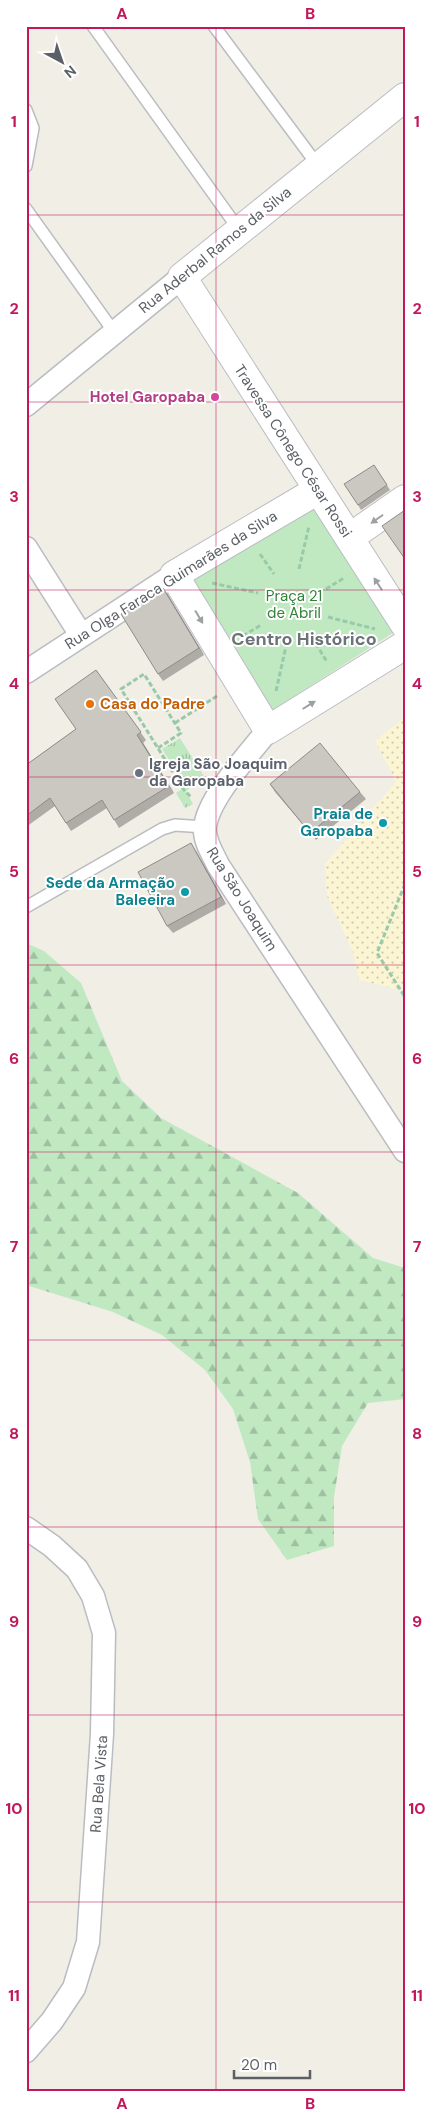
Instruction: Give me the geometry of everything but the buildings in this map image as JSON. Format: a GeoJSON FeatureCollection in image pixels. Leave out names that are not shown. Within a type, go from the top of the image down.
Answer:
{"type":"FeatureCollection","features":[{"type":"Feature","properties":{"kind":"street","name":"Rua Aderbal Ramos da Silva"},"geometry":{"type":"LineString","coordinates":[[26,405],[405,97]]}},
{"type":"Feature","properties":{"kind":"street","name":"Travessa Cônego César Rossi"},"geometry":{"type":"LineString","coordinates":[[182,277],[405,625]]}},
{"type":"Feature","properties":{"kind":"street","name":"Rua Olga Faraca Guimarães da Silva"},"geometry":{"type":"LineString","coordinates":[[26,672],[174,575],[318,490]]}},
{"type":"Feature","properties":{"kind":"street"},"geometry":{"type":"LineString","coordinates":[[349,538],[405,499]]}},
{"type":"Feature","properties":{"kind":"street"},"geometry":{"type":"LineString","coordinates":[[26,548],[81,635]]}},
{"type":"Feature","properties":{"kind":"street"},"geometry":{"type":"LineString","coordinates":[[174,575],[268,730]]}},
{"type":"Feature","properties":{"kind":"street","name":"Rua São Joaquim"},"geometry":{"type":"LineString","coordinates":[[405,645],[268,730],[220,792],[205,827],[206,840],[218,865],[405,1151]]}},
{"type":"Feature","properties":{"kind":"street","name":"Rua Bela Vista"},"geometry":{"type":"LineString","coordinates":[[26,1528],[52,1546],[77,1569],[94,1596],[104,1632],[102,1734],[88,1942],[74,1988],[52,2022],[26,2051]]}},
{"type":"Feature","properties":{"kind":"lane"},"geometry":{"type":"LineString","coordinates":[[93,26],[240,231]]}},
{"type":"Feature","properties":{"kind":"lane"},"geometry":{"type":"LineString","coordinates":[[214,26],[318,167]]}},
{"type":"Feature","properties":{"kind":"lane"},"geometry":{"type":"LineString","coordinates":[[26,110],[33,128],[26,166]]}},
{"type":"Feature","properties":{"kind":"lane"},"geometry":{"type":"LineString","coordinates":[[26,209],[114,332]]}},
{"type":"Feature","properties":{"kind":"lane"},"geometry":{"type":"LineString","coordinates":[[26,906],[162,829],[175,825],[205,827]]}},
{"type":"Feature","properties":{"kind":"path"},"geometry":{"type":"LineString","coordinates":[[174,575],[258,593]]}},
{"type":"Feature","properties":{"kind":"path"},"geometry":{"type":"LineString","coordinates":[[328,617],[376,630]]}},
{"type":"Feature","properties":{"kind":"path"},"geometry":{"type":"LineString","coordinates":[[268,730],[287,642]]}},
{"type":"Feature","properties":{"kind":"path"},"geometry":{"type":"LineString","coordinates":[[158,748],[181,733],[144,674],[121,689],[184,790]]}},
{"type":"Feature","properties":{"kind":"path"},"geometry":{"type":"LineString","coordinates":[[175,723],[239,682]]}},
{"type":"Feature","properties":{"kind":"path"},"geometry":{"type":"LineString","coordinates":[[405,884],[377,952],[405,997]]}},
{"type":"Feature","properties":{"kind":"green space","name":"Praça 21 de Abril"},"geometry":{"type":"Polygon","coordinates":[[[318,502],[396,631],[271,711],[192,579],[318,502]]]}},
{"type":"Feature","properties":{"kind":"green space"},"geometry":{"type":"Polygon","coordinates":[[[180,738],[205,778],[186,791],[193,804],[185,808],[176,793],[186,786],[162,749],[180,738]]]}},
{"type":"Feature","properties":{"kind":"green space"},"geometry":{"type":"Polygon","coordinates":[[[26,943],[44,951],[81,983],[122,1081],[161,1118],[298,1193],[373,1258],[405,1268],[405,1399],[368,1403],[342,1446],[334,1497],[334,1546],[287,1560],[258,1519],[250,1462],[233,1409],[205,1370],[162,1335],[113,1312],[26,1285],[26,943]]]}},
{"type":"Feature","properties":{"kind":"sand","name":"Praia de Garopaba"},"geometry":{"type":"Polygon","coordinates":[[[405,717],[405,991],[359,980],[353,952],[327,896],[325,864],[396,782],[375,741],[405,717]]]}},
{"type":"Feature","properties":{"kind":"place","name":"Hotel Garopaba"},"geometry":{"type":"Point","coordinates":[215,397]}},
{"type":"Feature","properties":{"kind":"place","name":"Casa do Padre"},"geometry":{"type":"Point","coordinates":[90,704]}},
{"type":"Feature","properties":{"kind":"place","name":"Igreja São Joaquim da Garopaba"},"geometry":{"type":"Point","coordinates":[139,773]}},
{"type":"Feature","properties":{"kind":"place","name":"Praia de Garopaba"},"geometry":{"type":"Point","coordinates":[383,823]}},
{"type":"Feature","properties":{"kind":"place","name":"Sede da Armação Baleeira"},"geometry":{"type":"Point","coordinates":[185,892]}},
{"type":"Feature","properties":{"kind":"district","name":"Centro Histórico"},"geometry":{"type":"Point","coordinates":[304,639]}}]}
